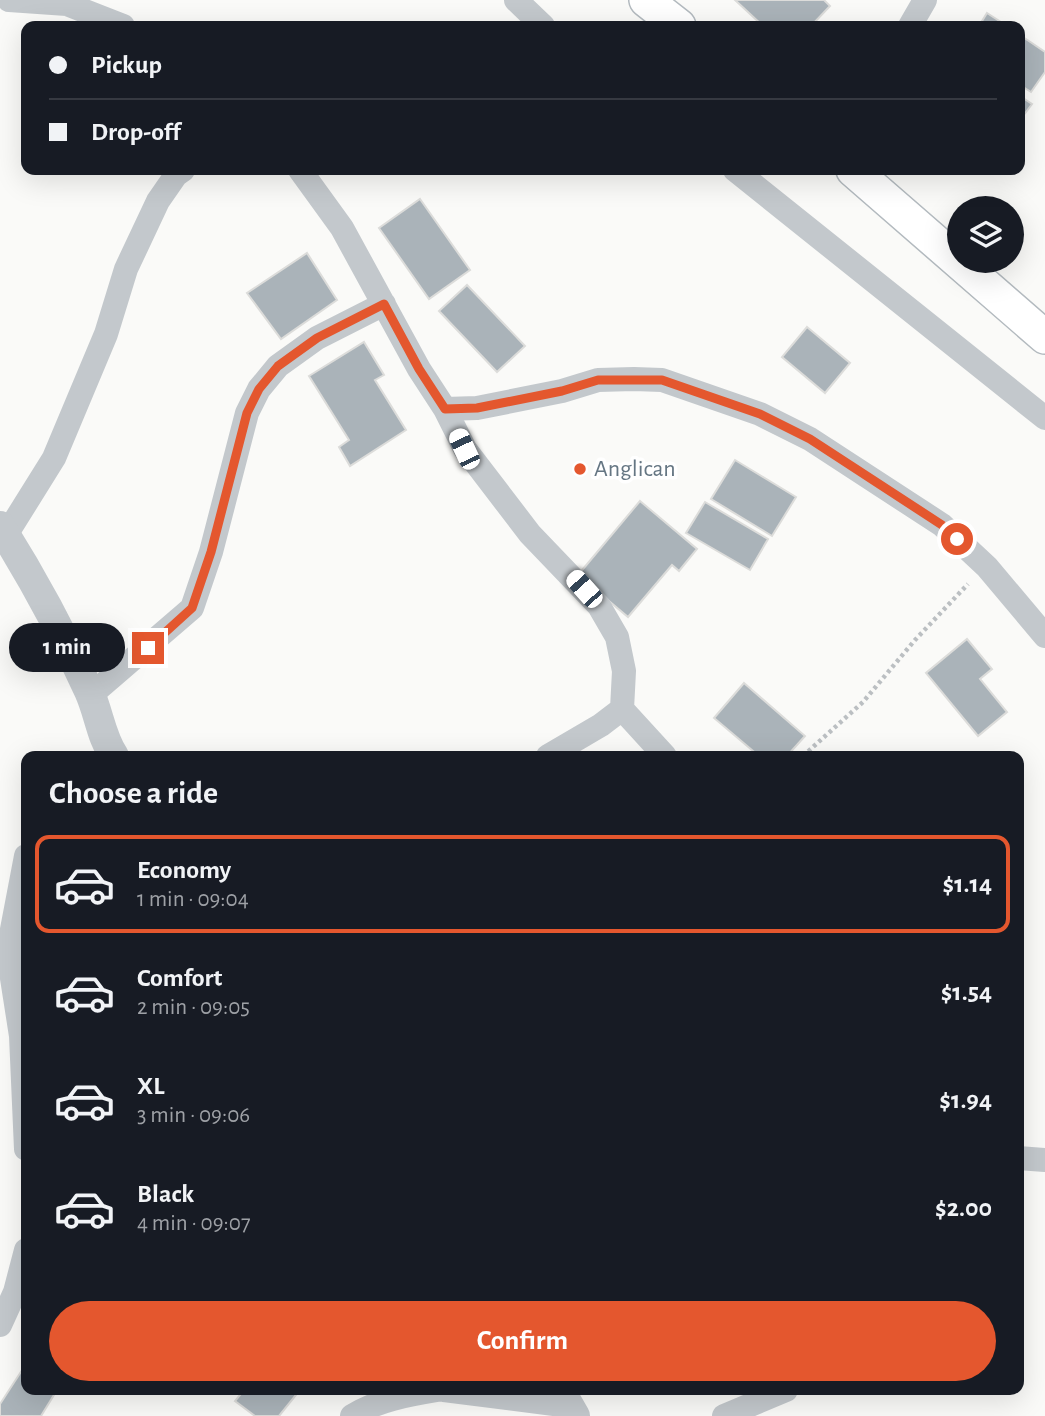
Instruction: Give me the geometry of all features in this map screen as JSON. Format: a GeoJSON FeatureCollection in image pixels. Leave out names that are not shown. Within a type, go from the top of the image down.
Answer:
{"type":"FeatureCollection","features":[{"type":"Feature","properties":{"kind":"main road"},"geometry":{"type":"LineString","coordinates":[[646,0],[673,21]]}},
{"type":"Feature","properties":{"kind":"main road"},"geometry":{"type":"LineString","coordinates":[[859,175],[1045,337]]}},
{"type":"Feature","properties":{"kind":"street"},"geometry":{"type":"LineString","coordinates":[[9,0],[66,2],[111,21]]}},
{"type":"Feature","properties":{"kind":"street"},"geometry":{"type":"LineString","coordinates":[[516,0],[538,21]]}},
{"type":"Feature","properties":{"kind":"street"},"geometry":{"type":"LineString","coordinates":[[913,21],[925,0]]}},
{"type":"Feature","properties":{"kind":"street"},"geometry":{"type":"LineString","coordinates":[[104,751],[91,695],[51,610],[3,531],[54,458],[106,334],[126,269],[158,201],[179,175]]}},
{"type":"Feature","properties":{"kind":"street"},"geometry":{"type":"LineString","coordinates":[[304,175],[342,228],[419,369],[445,409],[464,449],[530,534],[599,606],[617,638],[624,671],[621,709],[601,725],[557,751]]}},
{"type":"Feature","properties":{"kind":"street"},"geometry":{"type":"LineString","coordinates":[[741,175],[1045,418]]}},
{"type":"Feature","properties":{"kind":"street"},"geometry":{"type":"LineString","coordinates":[[91,695],[192,608],[211,552],[247,413],[259,389],[278,366],[317,338],[384,304]]}},
{"type":"Feature","properties":{"kind":"street"},"geometry":{"type":"LineString","coordinates":[[445,409],[477,408],[562,391],[598,380],[662,380],[760,414],[810,439],[942,525],[987,566],[1045,636]]}},
{"type":"Feature","properties":{"kind":"street"},"geometry":{"type":"LineString","coordinates":[[621,709],[660,751]]}},
{"type":"Feature","properties":{"kind":"street"},"geometry":{"type":"LineString","coordinates":[[21,882],[4,958],[21,1036]]}},
{"type":"Feature","properties":{"kind":"street"},"geometry":{"type":"LineString","coordinates":[[1024,1158],[1045,1160]]}},
{"type":"Feature","properties":{"kind":"street"},"geometry":{"type":"LineString","coordinates":[[0,1325],[15,1292],[21,1269]]}},
{"type":"Feature","properties":{"kind":"street"},"geometry":{"type":"LineString","coordinates":[[352,1416],[365,1408],[411,1395]]}},
{"type":"Feature","properties":{"kind":"street"},"geometry":{"type":"LineString","coordinates":[[488,1395],[568,1404]]}},
{"type":"Feature","properties":{"kind":"street"},"geometry":{"type":"LineString","coordinates":[[724,1416],[774,1395]]}},
{"type":"Feature","properties":{"kind":"path"},"geometry":{"type":"LineString","coordinates":[[809,751],[863,702],[952,598],[987,566]]}},
{"type":"Feature","properties":{"kind":"building"},"geometry":{"type":"Polygon","coordinates":[[[735,0],[824,0],[830,6],[816,21],[758,21],[735,0]]]}},
{"type":"Feature","properties":{"kind":"building"},"geometry":{"type":"Polygon","coordinates":[[[987,13],[999,21],[982,21],[987,13]]]}},
{"type":"Feature","properties":{"kind":"building"},"geometry":{"type":"Polygon","coordinates":[[[1025,38],[1045,52],[1045,72],[1031,92],[1025,88],[1025,38]]]}},
{"type":"Feature","properties":{"kind":"building"},"geometry":{"type":"Polygon","coordinates":[[[1025,99],[1032,104],[1025,113],[1025,99]]]}},
{"type":"Feature","properties":{"kind":"building"},"geometry":{"type":"Polygon","coordinates":[[[420,199],[470,270],[429,299],[379,228],[420,199]]]}},
{"type":"Feature","properties":{"kind":"building"},"geometry":{"type":"Polygon","coordinates":[[[307,253],[337,300],[281,339],[247,293],[307,253]]]}},
{"type":"Feature","properties":{"kind":"building"},"geometry":{"type":"Polygon","coordinates":[[[467,285],[525,346],[497,372],[439,311],[467,285]]]}},
{"type":"Feature","properties":{"kind":"building"},"geometry":{"type":"Polygon","coordinates":[[[807,327],[850,363],[825,393],[782,357],[807,327]]]}},
{"type":"Feature","properties":{"kind":"building"},"geometry":{"type":"Polygon","coordinates":[[[364,342],[384,375],[375,380],[406,430],[350,466],[339,447],[349,440],[309,376],[364,342]]]}},
{"type":"Feature","properties":{"kind":"building"},"geometry":{"type":"Polygon","coordinates":[[[735,460],[796,497],[772,536],[711,499],[735,460]]]}},
{"type":"Feature","properties":{"kind":"building"},"geometry":{"type":"Polygon","coordinates":[[[640,501],[697,549],[679,571],[672,565],[628,617],[578,575],[640,501]]]}},
{"type":"Feature","properties":{"kind":"building"},"geometry":{"type":"Polygon","coordinates":[[[705,502],[768,539],[750,570],[686,533],[705,502]]]}},
{"type":"Feature","properties":{"kind":"building"},"geometry":{"type":"Polygon","coordinates":[[[967,639],[992,669],[980,679],[1007,712],[978,736],[926,673],[967,639]]]}},
{"type":"Feature","properties":{"kind":"building"},"geometry":{"type":"Polygon","coordinates":[[[744,683],[805,736],[792,751],[753,751],[714,718],[744,683]]]}},
{"type":"Feature","properties":{"kind":"building"},"geometry":{"type":"Polygon","coordinates":[[[21,1372],[21,1395],[54,1395],[41,1416],[0,1416],[0,1404],[21,1372]]]}},
{"type":"Feature","properties":{"kind":"building"},"geometry":{"type":"Polygon","coordinates":[[[240,1395],[296,1395],[279,1416],[255,1416],[235,1401],[240,1395]]]}},
{"type":"Feature","properties":{"kind":"place","name":"Anglican"},"geometry":{"type":"Point","coordinates":[580,469]}},
{"type":"Feature","properties":{"kind":"route"},"geometry":{"type":"LineString","coordinates":[[148,648],[192,608],[211,552],[247,413],[259,389],[278,366],[317,338],[384,304],[419,369],[445,409],[477,408],[516,398],[562,391],[598,380],[662,380],[760,414],[810,439],[942,525],[957,539]]}}]}
